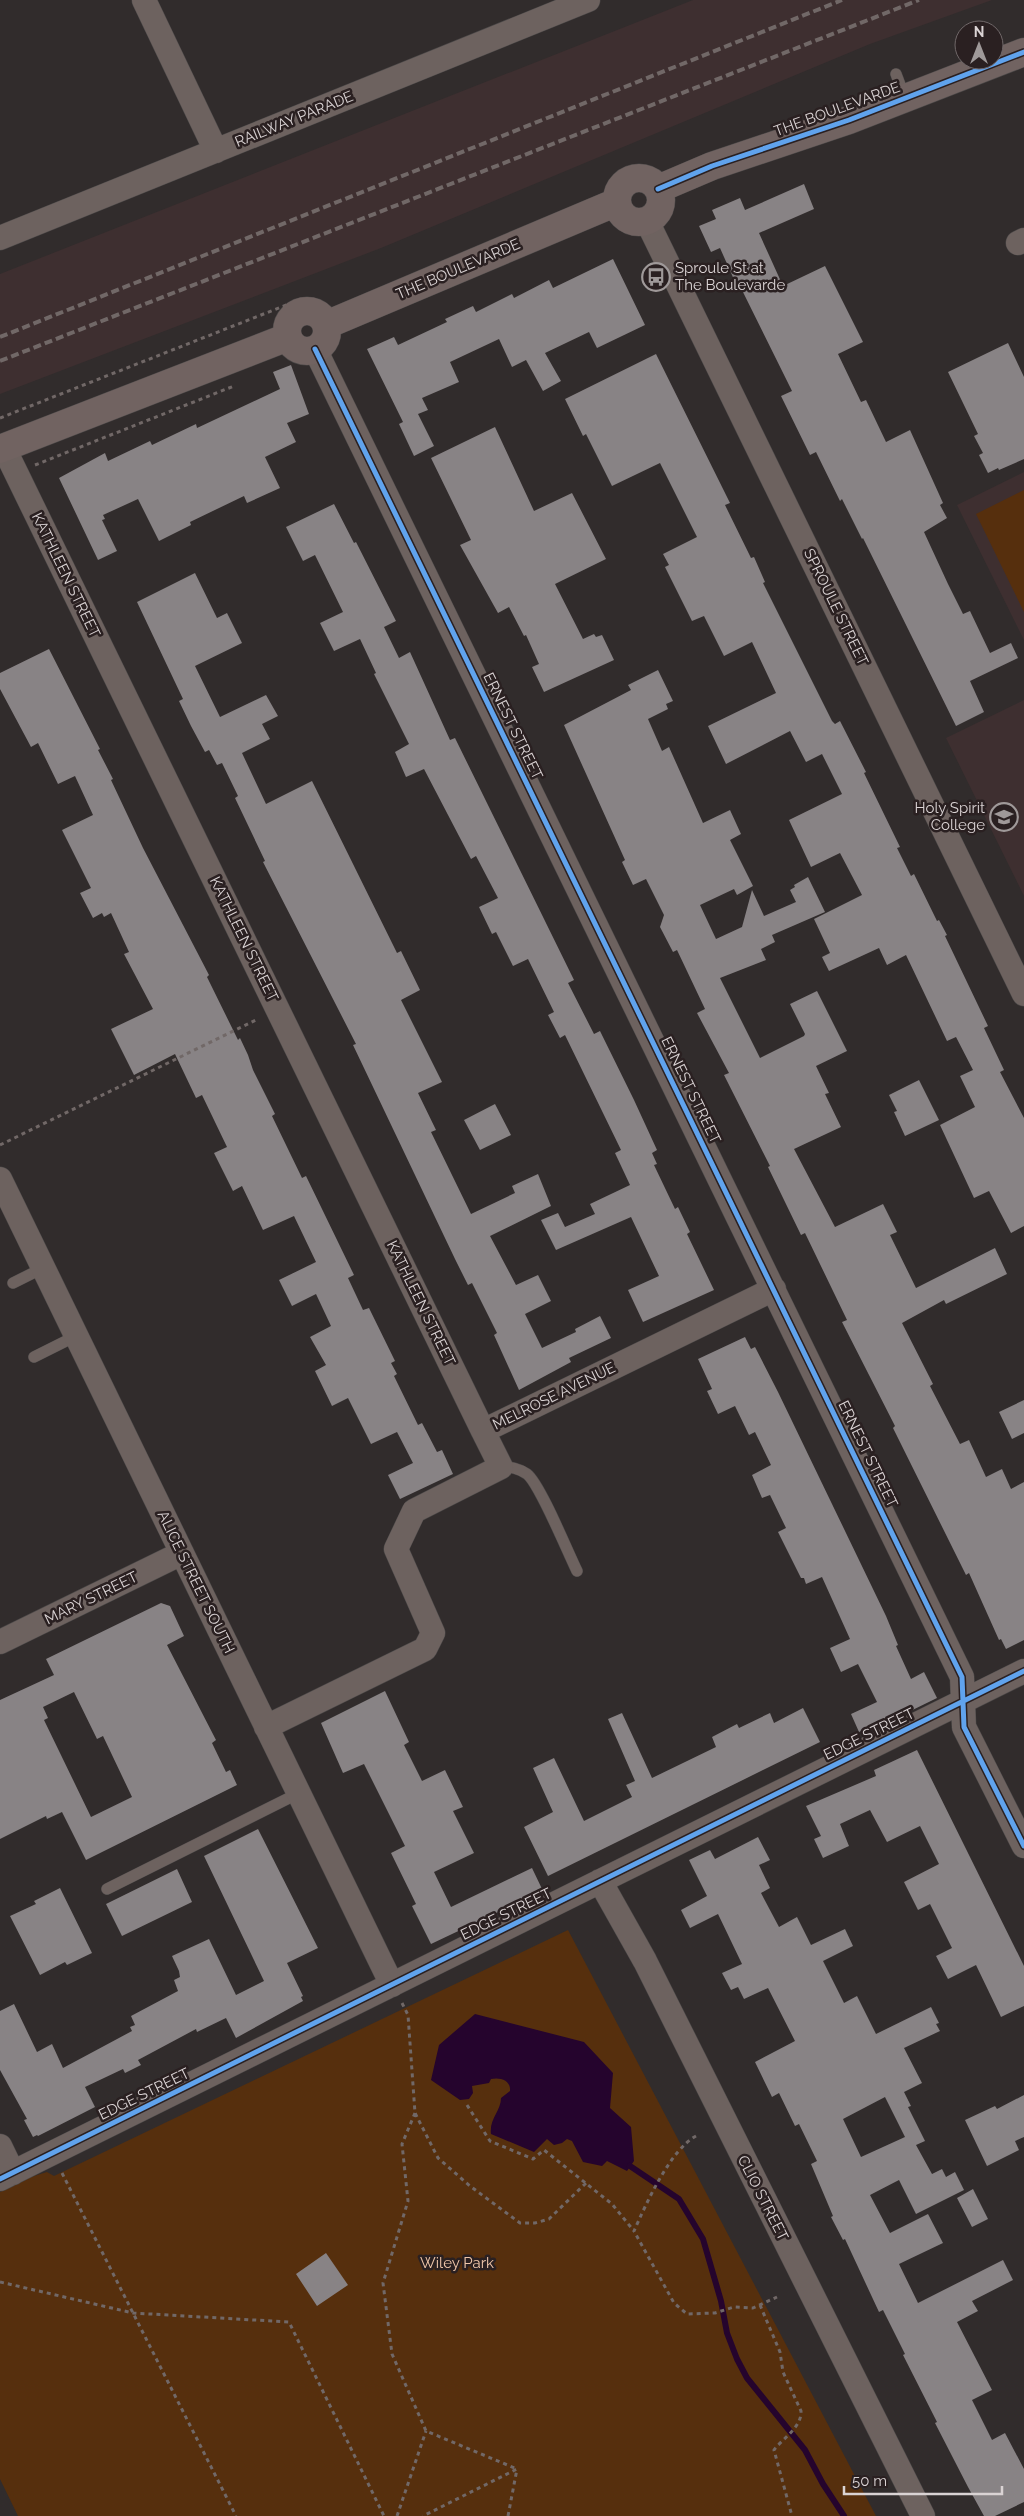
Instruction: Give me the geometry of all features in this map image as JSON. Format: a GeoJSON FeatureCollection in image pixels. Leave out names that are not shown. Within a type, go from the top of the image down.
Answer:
{"type":"FeatureCollection","features":[{"type":"Feature","properties":{"kind":"street"},"geometry":{"type":"LineString","coordinates":[[144,0],[216,151]]}},
{"type":"Feature","properties":{"kind":"street","name":"RAILWAY PARADE"},"geometry":{"type":"LineString","coordinates":[[0,238],[216,151],[545,9],[588,0]]}},
{"type":"Feature","properties":{"kind":"street","name":"THE BOULEVARDE"},"geometry":{"type":"LineString","coordinates":[[658,189],[712,166],[849,120],[900,86],[1024,52]]}},
{"type":"Feature","properties":{"kind":"street"},"geometry":{"type":"LineString","coordinates":[[632,179],[647,179],[658,189],[660,208],[647,221],[640,222],[628,219],[622,214],[617,202],[621,188],[632,179]]}},
{"type":"Feature","properties":{"kind":"street","name":"THE BOULEVARDE"},"geometry":{"type":"LineString","coordinates":[[326,325],[617,202]]}},
{"type":"Feature","properties":{"kind":"street","name":"SPROULE STREET"},"geometry":{"type":"LineString","coordinates":[[647,221],[1024,994]]}},
{"type":"Feature","properties":{"kind":"street"},"geometry":{"type":"LineString","coordinates":[[301,312],[313,312],[323,319],[326,325],[326,336],[315,349],[302,350],[291,343],[288,337],[288,325],[295,315],[301,312]]}},
{"type":"Feature","properties":{"kind":"street"},"geometry":{"type":"LineString","coordinates":[[2,448],[288,337]]}},
{"type":"Feature","properties":{"kind":"street","name":"ERNEST STREET"},"geometry":{"type":"LineString","coordinates":[[315,349],[962,1677],[964,1727],[1024,1846]]}},
{"type":"Feature","properties":{"kind":"street","name":"KATHLEEN STREET"},"geometry":{"type":"LineString","coordinates":[[2,448],[17,473],[484,1431]]}},
{"type":"Feature","properties":{"kind":"street","name":"ALICE STREET SOUTH"},"geometry":{"type":"LineString","coordinates":[[0,1179],[392,1985]]}},
{"type":"Feature","properties":{"kind":"street","name":"MELROSE AVENUE"},"geometry":{"type":"LineString","coordinates":[[501,1467],[484,1431],[774,1289]]}},
{"type":"Feature","properties":{"kind":"street"},"geometry":{"type":"LineString","coordinates":[[266,1726],[425,1650],[434,1633],[396,1549],[414,1511],[501,1467]]}},
{"type":"Feature","properties":{"kind":"street","name":"MARY STREET"},"geometry":{"type":"LineString","coordinates":[[0,1642],[182,1553]]}},
{"type":"Feature","properties":{"kind":"street","name":"EDGE STREET"},"geometry":{"type":"LineString","coordinates":[[7,2176],[1024,1671]]}},
{"type":"Feature","properties":{"kind":"street","name":"CLIO STREET"},"geometry":{"type":"LineString","coordinates":[[600,1881],[644,1961],[923,2516]]}},
{"type":"Feature","properties":{"kind":"street"},"geometry":{"type":"LineString","coordinates":[[0,2146],[7,2176]]}},
{"type":"Feature","properties":{"kind":"lane"},"geometry":{"type":"LineString","coordinates":[[13,1283],[43,1268]]}},
{"type":"Feature","properties":{"kind":"lane"},"geometry":{"type":"LineString","coordinates":[[34,1357],[76,1336]]}},
{"type":"Feature","properties":{"kind":"lane"},"geometry":{"type":"LineString","coordinates":[[501,1467],[515,1467],[528,1475],[546,1505],[577,1571]]}},
{"type":"Feature","properties":{"kind":"lane"},"geometry":{"type":"LineString","coordinates":[[107,1889],[299,1793]]}},
{"type":"Feature","properties":{"kind":"path"},"geometry":{"type":"LineString","coordinates":[[0,418],[294,302]]}},
{"type":"Feature","properties":{"kind":"path"},"geometry":{"type":"LineString","coordinates":[[17,473],[237,385]]}},
{"type":"Feature","properties":{"kind":"path"},"geometry":{"type":"LineString","coordinates":[[0,1145],[278,1009]]}},
{"type":"Feature","properties":{"kind":"path"},"geometry":{"type":"LineString","coordinates":[[392,1985],[408,2015],[415,2113],[438,2158],[470,2186],[520,2223],[535,2224],[549,2219],[587,2182]]}},
{"type":"Feature","properties":{"kind":"path"},"geometry":{"type":"LineString","coordinates":[[468,2105],[490,2141],[533,2159],[544,2150],[587,2182],[612,2204],[634,2231],[674,2303],[687,2314],[715,2313],[734,2307],[753,2308],[776,2297]]}},
{"type":"Feature","properties":{"kind":"path"},"geometry":{"type":"LineString","coordinates":[[397,2516],[426,2431],[392,2354],[384,2283],[408,2201],[402,2144],[415,2113]]}},
{"type":"Feature","properties":{"kind":"path"},"geometry":{"type":"LineString","coordinates":[[634,2231],[652,2190],[687,2141],[696,2136]]}},
{"type":"Feature","properties":{"kind":"path"},"geometry":{"type":"LineString","coordinates":[[52,2153],[236,2516]]}},
{"type":"Feature","properties":{"kind":"path"},"geometry":{"type":"LineString","coordinates":[[0,2282],[133,2313],[289,2322],[384,2516]]}},
{"type":"Feature","properties":{"kind":"path"},"geometry":{"type":"LineString","coordinates":[[760,2305],[780,2352],[783,2372],[801,2411],[801,2416],[795,2428],[784,2437],[774,2450],[792,2516]]}},
{"type":"Feature","properties":{"kind":"path"},"geometry":{"type":"LineString","coordinates":[[426,2431],[517,2469]]}},
{"type":"Feature","properties":{"kind":"path"},"geometry":{"type":"LineString","coordinates":[[423,2516],[517,2469]]}},
{"type":"Feature","properties":{"kind":"path"},"geometry":{"type":"LineString","coordinates":[[508,2516],[517,2469]]}},
{"type":"Feature","properties":{"kind":"shaded area"},"geometry":{"type":"Polygon","coordinates":[[[693,0],[992,0],[870,44],[381,248],[0,394],[0,274],[693,0]]]}},
{"type":"Feature","properties":{"kind":"shaded area"},"geometry":{"type":"Polygon","coordinates":[[[1024,472],[1024,640],[957,505],[1024,472]]]}},
{"type":"Feature","properties":{"kind":"shaded area","name":"Holy Spirit College"},"geometry":{"type":"Polygon","coordinates":[[[1024,700],[1024,896],[946,738],[1024,700]]]}},
{"type":"Feature","properties":{"kind":"shaded area"},"geometry":{"type":"Polygon","coordinates":[[[475,2014],[584,2042],[613,2073],[610,2108],[631,2127],[634,2161],[627,2171],[607,2161],[602,2166],[583,2162],[572,2141],[567,2139],[562,2143],[554,2145],[547,2139],[534,2152],[491,2134],[492,2124],[501,2098],[510,2091],[509,2084],[504,2080],[498,2078],[491,2079],[489,2083],[472,2086],[473,2093],[469,2099],[460,2100],[431,2080],[439,2045],[475,2014]]]}},
{"type":"Feature","properties":{"kind":"green space"},"geometry":{"type":"Polygon","coordinates":[[[1024,490],[1024,612],[976,514],[1024,490]]]}},
{"type":"Feature","properties":{"kind":"green space","name":"Wiley Park"},"geometry":{"type":"Polygon","coordinates":[[[568,1930],[876,2516],[18,2516],[0,2479],[0,2192],[31,2177],[47,2172],[54,2176],[568,1930]]]}},
{"type":"Feature","properties":{"kind":"building"},"geometry":{"type":"Polygon","coordinates":[[[804,184],[814,209],[759,233],[783,286],[825,266],[863,342],[838,354],[861,402],[866,400],[886,442],[910,430],[943,503],[940,505],[947,518],[924,532],[948,584],[963,614],[970,611],[990,653],[1011,643],[1018,658],[970,681],[984,712],[956,726],[863,538],[842,499],[840,501],[816,452],[810,455],[781,396],[792,391],[738,282],[736,284],[720,248],[711,252],[699,226],[716,219],[712,210],[740,198],[745,210],[804,184]]]}},
{"type":"Feature","properties":{"kind":"building"},"geometry":{"type":"Polygon","coordinates":[[[613,259],[645,325],[597,348],[589,332],[545,353],[561,381],[543,391],[526,360],[512,367],[499,339],[450,362],[459,382],[422,398],[428,410],[418,414],[434,446],[414,456],[399,424],[403,422],[367,349],[394,337],[398,345],[447,322],[445,319],[473,306],[476,312],[512,294],[514,298],[549,280],[553,288],[613,259]]]}},
{"type":"Feature","properties":{"kind":"building"},"geometry":{"type":"Polygon","coordinates":[[[1008,343],[1024,377],[1024,459],[988,473],[979,455],[983,453],[974,436],[978,434],[948,372],[1008,343]]]}},
{"type":"Feature","properties":{"kind":"building"},"geometry":{"type":"Polygon","coordinates":[[[656,354],[730,503],[725,505],[751,558],[754,557],[765,582],[763,583],[832,721],[835,724],[840,721],[866,772],[864,773],[900,847],[897,848],[911,876],[914,874],[937,921],[939,920],[947,935],[945,936],[988,1026],[984,1028],[1004,1070],[1000,1072],[1024,1118],[1024,1226],[1011,1233],[989,1191],[974,1198],[940,1125],[975,1107],[960,1076],[973,1070],[956,1037],[947,1041],[906,955],[887,965],[879,948],[829,971],[822,957],[830,953],[814,919],[862,895],[840,853],[811,867],[789,820],[842,794],[822,754],[806,762],[790,731],[726,764],[708,726],[776,693],[752,642],[724,656],[704,616],[692,621],[665,567],[669,565],[663,554],[697,537],[660,463],[612,486],[586,434],[583,436],[565,399],[656,354]]]}},
{"type":"Feature","properties":{"kind":"building"},"geometry":{"type":"Polygon","coordinates":[[[291,365],[309,414],[287,423],[296,442],[265,457],[280,488],[247,503],[244,496],[190,522],[191,525],[159,541],[138,499],[103,515],[105,519],[102,520],[117,551],[98,560],[59,478],[105,453],[108,461],[150,441],[152,445],[196,424],[197,428],[280,389],[273,372],[291,365]]]}},
{"type":"Feature","properties":{"kind":"building"},"geometry":{"type":"Polygon","coordinates":[[[495,427],[534,511],[572,493],[606,559],[555,584],[583,639],[594,634],[596,637],[602,635],[614,660],[544,692],[532,667],[539,664],[526,635],[524,636],[509,607],[498,613],[460,545],[471,540],[431,458],[495,427]]]}},
{"type":"Feature","properties":{"kind":"building"},"geometry":{"type":"Polygon","coordinates":[[[334,504],[354,543],[356,542],[396,621],[384,627],[399,658],[410,652],[450,740],[455,738],[574,980],[568,983],[594,1034],[600,1031],[634,1100],[657,1150],[652,1153],[657,1164],[654,1165],[675,1209],[678,1207],[690,1232],[687,1234],[714,1290],[643,1322],[628,1290],[659,1276],[631,1217],[556,1250],[541,1220],[558,1213],[565,1227],[595,1214],[590,1204],[630,1185],[615,1153],[621,1150],[565,1035],[560,1038],[548,1015],[554,1012],[528,959],[513,966],[496,932],[492,934],[479,907],[498,898],[476,856],[471,859],[424,769],[406,777],[395,752],[409,744],[374,674],[376,673],[360,639],[334,651],[320,623],[343,612],[315,555],[303,561],[286,527],[334,504]]]}},
{"type":"Feature","properties":{"kind":"building"},"geometry":{"type":"Polygon","coordinates":[[[195,573],[217,618],[227,613],[242,643],[195,666],[220,717],[266,695],[278,716],[262,724],[270,739],[242,753],[266,804],[312,781],[397,953],[401,951],[420,990],[401,1000],[442,1082],[418,1093],[436,1130],[431,1132],[471,1214],[515,1193],[512,1186],[538,1174],[551,1206],[490,1236],[516,1285],[538,1275],[551,1301],[525,1314],[542,1348],[576,1332],[575,1329],[600,1316],[611,1338],[569,1358],[571,1362],[519,1390],[494,1335],[497,1333],[472,1283],[468,1285],[455,1259],[353,1045],[356,1044],[263,862],[265,861],[235,798],[238,796],[222,763],[217,765],[209,750],[205,752],[191,726],[179,701],[183,699],[137,602],[195,573]]]}},
{"type":"Feature","properties":{"kind":"building"},"geometry":{"type":"Polygon","coordinates":[[[49,649],[100,749],[98,750],[113,779],[111,780],[143,848],[209,975],[207,977],[238,1040],[240,1038],[253,1070],[275,1114],[272,1116],[302,1178],[306,1176],[354,1275],[348,1278],[363,1310],[369,1308],[395,1361],[391,1363],[397,1374],[394,1376],[418,1425],[422,1423],[437,1452],[442,1450],[453,1474],[400,1499],[388,1475],[413,1463],[397,1432],[371,1444],[348,1398],[332,1406],[315,1371],[326,1365],[310,1337],[331,1326],[316,1294],[292,1306],[279,1280],[316,1262],[294,1216],[263,1230],[242,1186],[233,1191],[214,1153],[227,1147],[202,1095],[196,1098],[175,1054],[134,1075],[111,1029],[153,1009],[124,954],[129,952],[111,913],[104,917],[102,913],[93,918],[80,893],[91,888],[62,830],[93,815],[75,776],[58,784],[38,743],[31,747],[0,689],[0,673],[49,649]]]}},
{"type":"Feature","properties":{"kind":"building"},"geometry":{"type":"Polygon","coordinates":[[[658,670],[673,701],[666,704],[668,709],[648,719],[662,751],[669,747],[703,823],[730,810],[741,834],[730,840],[753,886],[737,895],[734,889],[700,905],[716,939],[742,927],[752,890],[764,916],[796,902],[790,890],[795,887],[794,885],[808,877],[825,912],[772,935],[775,942],[761,949],[766,960],[720,978],[760,1058],[804,1036],[805,1034],[790,1004],[817,991],[847,1051],[816,1066],[829,1093],[825,1094],[841,1127],[794,1149],[835,1227],[883,1204],[897,1232],[890,1235],[916,1288],[995,1248],[1007,1274],[946,1304],[944,1300],[902,1323],[933,1384],[930,1386],[960,1444],[969,1440],[986,1477],[1002,1469],[1011,1489],[1024,1482],[1024,1640],[1006,1649],[1001,1639],[999,1640],[969,1573],[966,1575],[893,1428],[895,1426],[842,1322],[847,1320],[805,1233],[801,1235],[768,1167],[770,1166],[724,1075],[729,1073],[697,1013],[705,1009],[677,950],[673,952],[660,927],[664,915],[646,879],[633,885],[622,862],[625,860],[564,725],[631,690],[628,685],[658,670]]]}},
{"type":"Feature","properties":{"kind":"building"},"geometry":{"type":"Polygon","coordinates":[[[919,1080],[939,1120],[905,1136],[894,1112],[897,1111],[889,1095],[919,1080]]]}},
{"type":"Feature","properties":{"kind":"building"},"geometry":{"type":"Polygon","coordinates":[[[495,1104],[511,1135],[480,1150],[464,1120],[495,1104]]]}},
{"type":"Feature","properties":{"kind":"building"},"geometry":{"type":"Polygon","coordinates":[[[745,1337],[751,1349],[755,1347],[778,1392],[886,1616],[898,1645],[896,1646],[911,1679],[924,1672],[937,1698],[890,1721],[889,1718],[859,1732],[851,1714],[877,1702],[858,1664],[841,1672],[830,1648],[850,1639],[822,1577],[806,1584],[804,1578],[801,1578],[778,1532],[786,1528],[770,1495],[762,1498],[752,1475],[771,1465],[755,1432],[749,1435],[735,1406],[718,1414],[707,1391],[712,1389],[698,1359],[745,1337]]]}},
{"type":"Feature","properties":{"kind":"building"},"geometry":{"type":"Polygon","coordinates":[[[1024,1400],[1024,1433],[1012,1439],[999,1412],[1024,1400]]]}},
{"type":"Feature","properties":{"kind":"building"},"geometry":{"type":"Polygon","coordinates":[[[161,1603],[170,1606],[184,1636],[167,1645],[216,1740],[212,1743],[226,1772],[230,1770],[237,1785],[86,1860],[62,1812],[47,1819],[46,1816],[0,1839],[0,1700],[54,1675],[46,1659],[161,1603]],[[74,1692],[43,1707],[48,1718],[44,1720],[91,1817],[132,1797],[103,1736],[97,1739],[74,1692]]]}},
{"type":"Feature","properties":{"kind":"building"},"geometry":{"type":"Polygon","coordinates":[[[385,1691],[409,1742],[404,1745],[422,1781],[445,1770],[463,1807],[453,1811],[474,1853],[434,1872],[451,1907],[532,1868],[543,1891],[431,1944],[412,1906],[416,1904],[391,1853],[405,1846],[364,1764],[343,1773],[321,1723],[385,1691]]]}},
{"type":"Feature","properties":{"kind":"building"},"geometry":{"type":"Polygon","coordinates":[[[803,1708],[820,1742],[548,1876],[524,1827],[553,1812],[533,1768],[554,1758],[584,1821],[632,1797],[626,1785],[635,1781],[608,1719],[622,1713],[652,1778],[716,1747],[712,1737],[737,1724],[739,1728],[770,1713],[774,1723],[803,1708]]]}},
{"type":"Feature","properties":{"kind":"building"},"geometry":{"type":"Polygon","coordinates":[[[917,1750],[1024,1966],[1024,2006],[1001,2017],[976,1965],[948,1979],[936,1956],[952,1948],[930,1904],[918,1910],[904,1882],[939,1864],[920,1826],[887,1842],[870,1810],[840,1824],[849,1846],[823,1858],[814,1839],[821,1836],[806,1806],[876,1776],[874,1770],[917,1750]]]}},
{"type":"Feature","properties":{"kind":"building"},"geometry":{"type":"Polygon","coordinates":[[[258,1829],[318,1948],[287,1963],[303,1996],[301,1997],[303,2001],[236,2038],[226,2018],[197,2032],[196,2029],[138,2060],[141,2065],[125,2073],[123,2069],[85,2087],[95,2107],[33,2137],[24,2120],[27,2119],[0,2070],[0,2011],[14,2004],[37,2052],[52,2044],[63,2068],[132,2031],[130,2027],[135,2025],[131,2016],[178,1991],[174,1980],[180,1977],[179,1971],[172,1956],[209,1939],[236,1995],[264,1981],[204,1856],[258,1829]]]}},
{"type":"Feature","properties":{"kind":"building"},"geometry":{"type":"Polygon","coordinates":[[[758,1837],[770,1860],[759,1865],[770,1888],[761,1893],[779,1927],[797,1917],[811,1945],[845,1929],[853,1946],[823,1961],[844,2003],[857,1996],[876,2034],[931,2007],[939,2023],[936,2024],[940,2031],[904,2048],[922,2083],[904,2092],[911,2106],[908,2107],[925,2141],[916,2145],[932,2174],[942,2169],[946,2177],[955,2172],[964,2190],[916,2214],[899,2180],[870,2195],[890,2233],[928,2214],[943,2243],[899,2264],[918,2303],[1003,2260],[1013,2280],[972,2301],[978,2311],[957,2322],[992,2390],[972,2400],[992,2440],[1005,2433],[1024,2469],[1024,2502],[995,2516],[984,2516],[968,2487],[935,2423],[937,2422],[903,2355],[905,2354],[883,2310],[879,2312],[845,2239],[843,2240],[831,2217],[833,2216],[811,2164],[817,2161],[799,2124],[795,2126],[779,2093],[772,2097],[755,2062],[795,2041],[768,1988],[744,1999],[738,1987],[731,1990],[722,1973],[742,1964],[718,1914],[690,1928],[681,1910],[707,1896],[689,1860],[710,1850],[715,1859],[758,1837]],[[885,2097],[843,2119],[861,2157],[905,2137],[885,2097]]]}},
{"type":"Feature","properties":{"kind":"building"},"geometry":{"type":"Polygon","coordinates":[[[177,1869],[192,1902],[122,1936],[106,1904],[177,1869]]]}},
{"type":"Feature","properties":{"kind":"building"},"geometry":{"type":"Polygon","coordinates":[[[60,1888],[92,1953],[67,1965],[65,1962],[40,1975],[10,1916],[36,1904],[34,1901],[60,1888]]]}},
{"type":"Feature","properties":{"kind":"building"},"geometry":{"type":"Polygon","coordinates":[[[1024,2095],[1024,2137],[1015,2141],[1019,2150],[987,2166],[965,2120],[995,2106],[997,2109],[1024,2095]]]}},
{"type":"Feature","properties":{"kind":"building"},"geometry":{"type":"Polygon","coordinates":[[[973,2189],[988,2219],[972,2227],[957,2198],[973,2189]]]}},
{"type":"Feature","properties":{"kind":"building"},"geometry":{"type":"Polygon","coordinates":[[[326,2253],[348,2285],[317,2306],[296,2274],[326,2253]]]}},
{"type":"Feature","properties":{"kind":"waterway"},"geometry":{"type":"LineString","coordinates":[[630,2166],[679,2199],[703,2239],[721,2301],[727,2333],[737,2359],[747,2378],[805,2450],[823,2484],[844,2516]]}},
{"type":"Feature","properties":{"kind":"railway"},"geometry":{"type":"LineString","coordinates":[[0,337],[842,0]]}},
{"type":"Feature","properties":{"kind":"railway"},"geometry":{"type":"LineString","coordinates":[[0,361],[919,0]]}},
{"type":"Feature","properties":{"kind":"cycle path"},"geometry":{"type":"LineString","coordinates":[[658,189],[712,166],[849,120],[1024,52]]}},
{"type":"Feature","properties":{"kind":"cycle path"},"geometry":{"type":"LineString","coordinates":[[315,349],[962,1677],[964,1727],[1024,1846]]}},
{"type":"Feature","properties":{"kind":"cycle path"},"geometry":{"type":"LineString","coordinates":[[0,2179],[1024,1671]]}},
{"type":"Feature","properties":{"kind":"place","name":"Sproule St at The Boulevarde"},"geometry":{"type":"Point","coordinates":[656,277]}},
{"type":"Feature","properties":{"kind":"place","name":"Holy Spirit College"},"geometry":{"type":"Point","coordinates":[1004,817]}}]}
